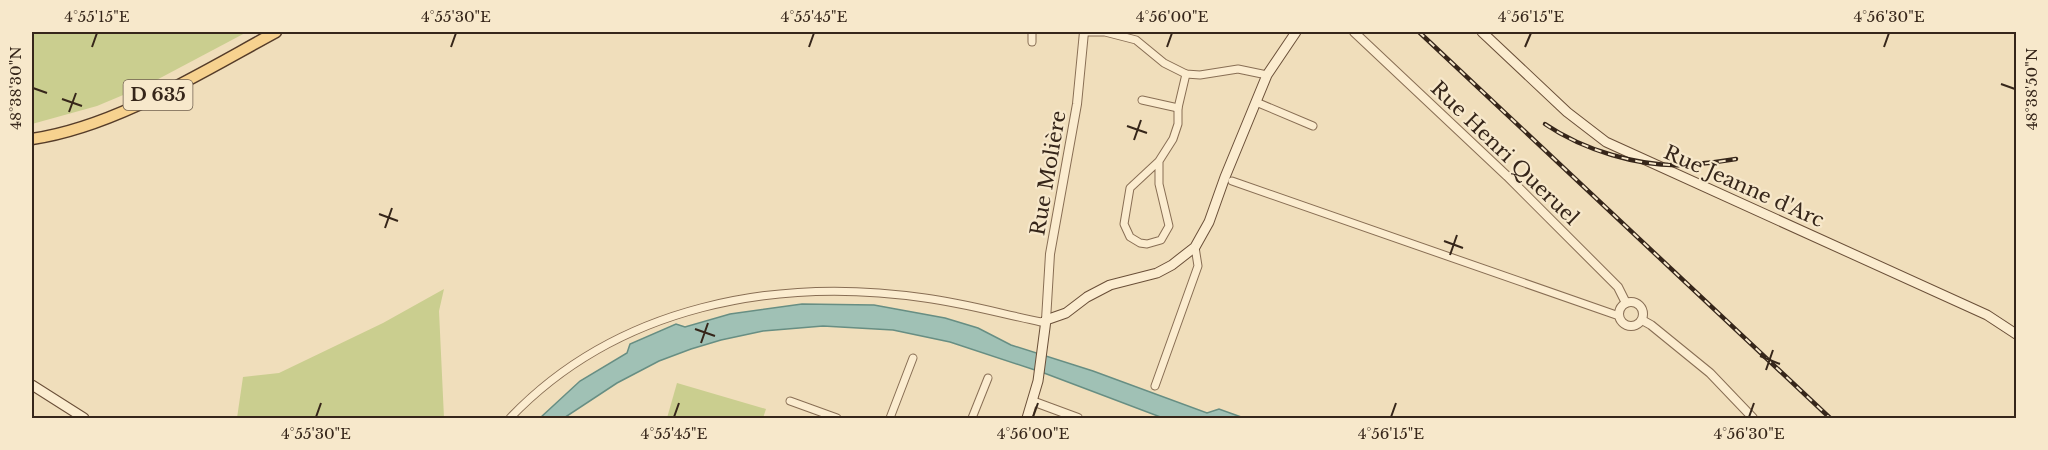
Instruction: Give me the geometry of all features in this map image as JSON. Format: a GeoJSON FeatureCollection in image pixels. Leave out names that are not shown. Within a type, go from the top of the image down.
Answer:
{"type":"FeatureCollection","features":[{"type":"Feature","properties":{"kind":"main road","name":"D 635"},"geometry":{"type":"LineString","coordinates":[[32,139],[73,129],[130,108],[276,32]]}},
{"type":"Feature","properties":{"kind":"main road"},"geometry":{"type":"LineString","coordinates":[[1027,418],[1038,381],[1046,320],[1066,313],[1087,297],[1110,285],[1157,273],[1195,248],[1209,222],[1267,75],[1296,32]]}},
{"type":"Feature","properties":{"kind":"main road","name":"Rue Jeanne d'Arc"},"geometry":{"type":"LineString","coordinates":[[1482,32],[1567,112],[1606,142],[1987,315],[2016,334]]}},
{"type":"Feature","properties":{"kind":"main road"},"geometry":{"type":"LineString","coordinates":[[32,385],[72,415],[84,418]]}},
{"type":"Feature","properties":{"kind":"street"},"geometry":{"type":"LineString","coordinates":[[1032,32],[1032,42]]}},
{"type":"Feature","properties":{"kind":"street"},"geometry":{"type":"LineString","coordinates":[[1084,32],[1105,32],[1136,40],[1164,63],[1186,74],[1200,75],[1238,69],[1267,75]]}},
{"type":"Feature","properties":{"kind":"street","name":"Rue Molière"},"geometry":{"type":"LineString","coordinates":[[1046,320],[1050,254],[1077,104],[1084,32]]}},
{"type":"Feature","properties":{"kind":"street","name":"Rue Henri Queruel"},"geometry":{"type":"LineString","coordinates":[[1353,32],[1507,176],[1618,287],[1626,303]]}},
{"type":"Feature","properties":{"kind":"street"},"geometry":{"type":"LineString","coordinates":[[1159,161],[1159,184],[1168,226],[1161,240],[1154,243],[1140,243],[1130,237],[1124,224],[1130,188],[1159,161],[1173,139],[1178,124],[1178,108],[1186,74]]}},
{"type":"Feature","properties":{"kind":"street"},"geometry":{"type":"LineString","coordinates":[[1142,100],[1178,108]]}},
{"type":"Feature","properties":{"kind":"street"},"geometry":{"type":"LineString","coordinates":[[1256,102],[1313,126]]}},
{"type":"Feature","properties":{"kind":"street"},"geometry":{"type":"LineString","coordinates":[[1232,181],[1619,316]]}},
{"type":"Feature","properties":{"kind":"street"},"geometry":{"type":"LineString","coordinates":[[1155,386],[1198,266],[1195,248]]}},
{"type":"Feature","properties":{"kind":"street"},"geometry":{"type":"LineString","coordinates":[[510,418],[546,386],[609,342],[643,326],[681,313],[756,296],[791,291],[872,292],[923,297],[1041,322],[1046,320]]}},
{"type":"Feature","properties":{"kind":"street"},"geometry":{"type":"LineString","coordinates":[[1634,302],[1640,306],[1643,313],[1642,321],[1636,326],[1622,323],[1619,316],[1620,308],[1626,303],[1634,302]]}},
{"type":"Feature","properties":{"kind":"street"},"geometry":{"type":"LineString","coordinates":[[1642,321],[1651,325],[1710,373],[1752,418]]}},
{"type":"Feature","properties":{"kind":"street"},"geometry":{"type":"LineString","coordinates":[[890,418],[913,358]]}},
{"type":"Feature","properties":{"kind":"street"},"geometry":{"type":"LineString","coordinates":[[972,418],[988,378]]}},
{"type":"Feature","properties":{"kind":"street"},"geometry":{"type":"LineString","coordinates":[[790,401],[837,418]]}},
{"type":"Feature","properties":{"kind":"street"},"geometry":{"type":"LineString","coordinates":[[1032,401],[1078,418]]}},
{"type":"Feature","properties":{"kind":"green space"},"geometry":{"type":"Polygon","coordinates":[[[32,32],[247,32],[147,85],[97,106],[32,124],[32,32]]]}},
{"type":"Feature","properties":{"kind":"green space"},"geometry":{"type":"Polygon","coordinates":[[[444,289],[439,311],[444,418],[237,418],[243,377],[279,373],[383,323],[444,289]]]}},
{"type":"Feature","properties":{"kind":"green space"},"geometry":{"type":"Polygon","coordinates":[[[677,383],[766,409],[763,418],[667,418],[677,383]]]}},
{"type":"Feature","properties":{"kind":"water"},"geometry":{"type":"Polygon","coordinates":[[[802,304],[874,305],[945,318],[978,328],[1011,345],[1093,371],[1207,413],[1219,409],[1244,418],[1163,418],[1044,373],[950,342],[893,330],[823,326],[763,331],[691,349],[659,361],[617,383],[564,418],[540,418],[580,381],[627,353],[630,344],[676,324],[685,327],[730,314],[802,304]]]}},
{"type":"Feature","properties":{"kind":"railway"},"geometry":{"type":"LineString","coordinates":[[1419,32],[1830,418]]}},
{"type":"Feature","properties":{"kind":"railway"},"geometry":{"type":"LineString","coordinates":[[1545,124],[1576,142],[1631,160],[1685,165],[1736,159]]}}]}
